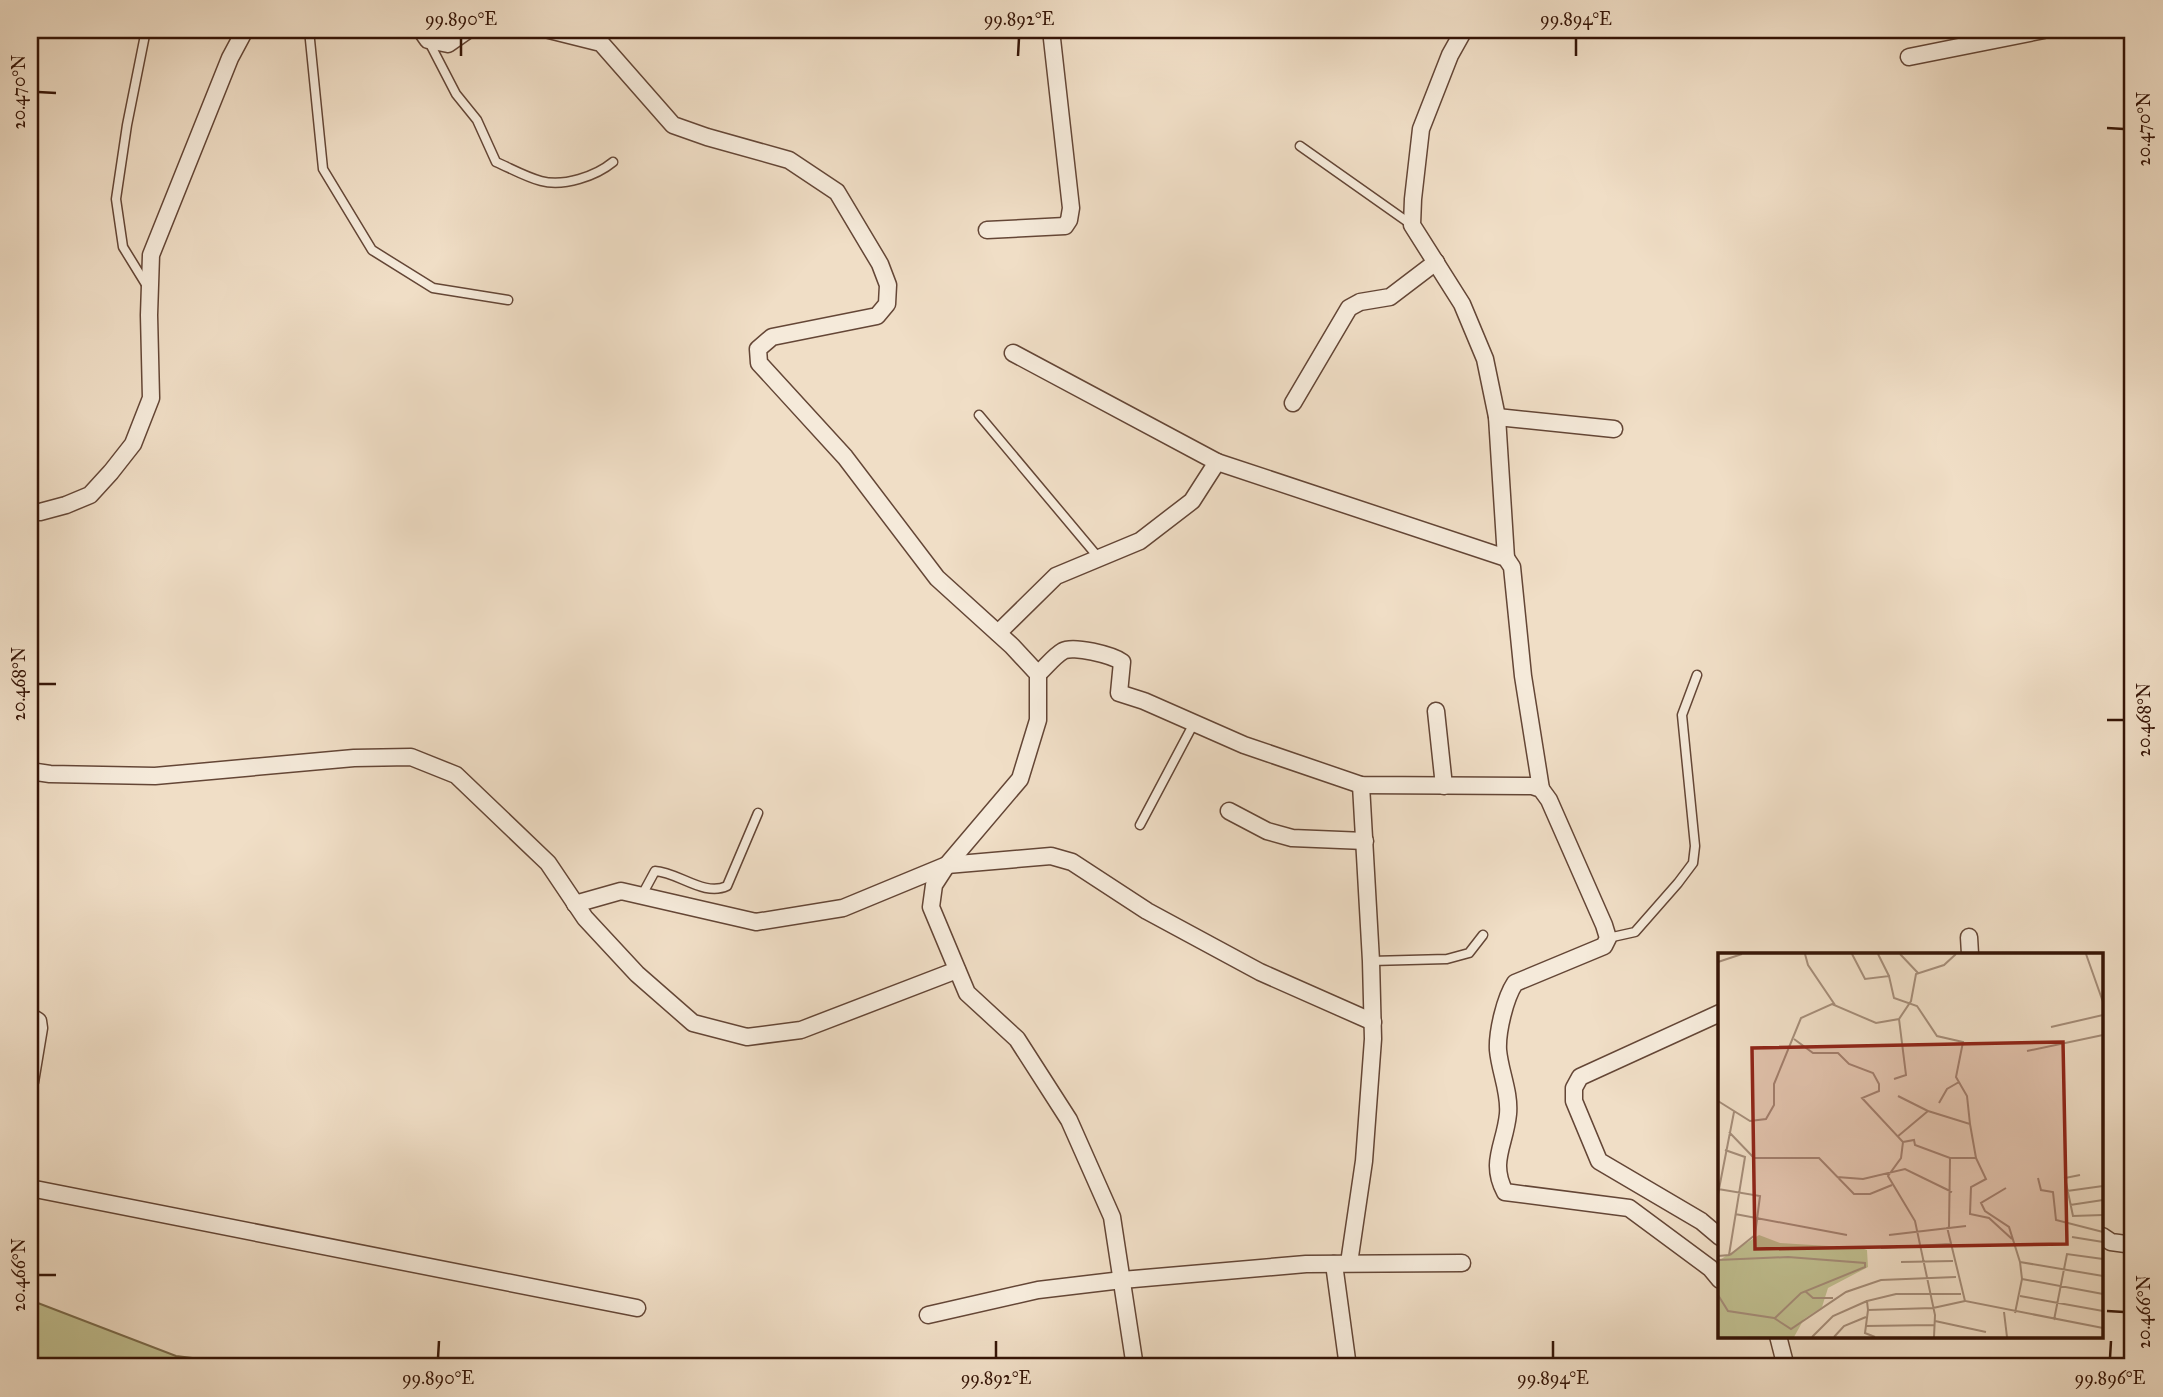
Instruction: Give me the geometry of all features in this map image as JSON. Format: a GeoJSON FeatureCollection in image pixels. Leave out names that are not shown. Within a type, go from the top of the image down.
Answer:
{"type":"FeatureCollection","features":[{"type":"Feature","properties":{"kind":"street"},"geometry":{"type":"LineString","coordinates":[[30,512],[66,505],[90,495],[133,444],[151,398],[152,255],[230,58],[245,30]]}},
{"type":"Feature","properties":{"kind":"street"},"geometry":{"type":"LineString","coordinates":[[424,35],[448,44],[468,30]]}},
{"type":"Feature","properties":{"kind":"street"},"geometry":{"type":"LineString","coordinates":[[549,30],[601,43],[673,125],[789,160],[837,192],[880,264],[888,285],[887,304],[877,316],[772,337],[758,349],[759,362],[845,457],[937,578],[998,632],[1038,674],[1038,720],[1020,779],[947,865],[934,886],[931,907],[967,993],[1017,1039],[1069,1120],[1112,1217],[1135,1367]]}},
{"type":"Feature","properties":{"kind":"street"},"geometry":{"type":"LineString","coordinates":[[987,230],[1065,226],[1069,220],[1070,208],[1051,30]]}},
{"type":"Feature","properties":{"kind":"street"},"geometry":{"type":"LineString","coordinates":[[1464,30],[1450,55],[1421,129],[1412,225],[1462,303],[1485,359],[1497,417],[1506,558],[1512,567],[1523,676],[1541,789],[1549,800],[1608,938],[1604,947],[1515,983],[1507,995],[1498,1049],[1505,1080],[1508,1113],[1497,1162],[1497,1178],[1504,1192],[1629,1208],[1710,1268],[1718,1278]]}},
{"type":"Feature","properties":{"kind":"street"},"geometry":{"type":"LineString","coordinates":[[1909,57],[2044,30]]}},
{"type":"Feature","properties":{"kind":"street"},"geometry":{"type":"LineString","coordinates":[[1293,402],[1349,308],[1360,302],[1390,297],[1436,262]]}},
{"type":"Feature","properties":{"kind":"street"},"geometry":{"type":"LineString","coordinates":[[1013,353],[1217,462],[1506,558]]}},
{"type":"Feature","properties":{"kind":"street"},"geometry":{"type":"LineString","coordinates":[[1497,417],[1614,429]]}},
{"type":"Feature","properties":{"kind":"street"},"geometry":{"type":"LineString","coordinates":[[998,632],[1056,576],[1140,541],[1192,501],[1217,462]]}},
{"type":"Feature","properties":{"kind":"street"},"geometry":{"type":"LineString","coordinates":[[1038,674],[1064,650],[1073,649],[1115,657],[1122,662],[1119,693],[1244,745],[1362,785],[1532,786],[1541,789]]}},
{"type":"Feature","properties":{"kind":"street"},"geometry":{"type":"LineString","coordinates":[[1436,711],[1444,786]]}},
{"type":"Feature","properties":{"kind":"street"},"geometry":{"type":"LineString","coordinates":[[30,771],[50,774],[155,776],[354,758],[411,757],[456,775],[548,863],[585,918],[638,974],[694,1023],[747,1037],[801,1030],[957,970]]}},
{"type":"Feature","properties":{"kind":"street"},"geometry":{"type":"LineString","coordinates":[[1348,1367],[1341,1264],[1364,1161],[1373,1022],[1362,785]]}},
{"type":"Feature","properties":{"kind":"street"},"geometry":{"type":"LineString","coordinates":[[1229,811],[1267,831],[1292,838],[1365,841]]}},
{"type":"Feature","properties":{"kind":"street"},"geometry":{"type":"LineString","coordinates":[[575,904],[621,891],[756,922],[843,908],[947,865],[1051,856],[1072,862],[1147,911],[1260,972],[1373,1022]]}},
{"type":"Feature","properties":{"kind":"street"},"geometry":{"type":"LineString","coordinates":[[1969,937],[1970,953]]}},
{"type":"Feature","properties":{"kind":"street"},"geometry":{"type":"LineString","coordinates":[[1718,1014],[1580,1077],[1574,1088],[1574,1101],[1599,1161],[1701,1221],[1718,1235]]}},
{"type":"Feature","properties":{"kind":"street"},"geometry":{"type":"LineString","coordinates":[[30,1016],[38,1021],[39,1028],[30,1082]]}},
{"type":"Feature","properties":{"kind":"street"},"geometry":{"type":"LineString","coordinates":[[30,1188],[637,1308]]}},
{"type":"Feature","properties":{"kind":"street"},"geometry":{"type":"LineString","coordinates":[[2104,1237],[2111,1242],[2133,1245]]}},
{"type":"Feature","properties":{"kind":"street"},"geometry":{"type":"LineString","coordinates":[[928,1315],[1038,1290],[1122,1280],[1306,1264],[1462,1263]]}},
{"type":"Feature","properties":{"kind":"street"},"geometry":{"type":"LineString","coordinates":[[1767,1338],[1785,1362]]}},
{"type":"Feature","properties":{"kind":"street"},"geometry":{"type":"LineString","coordinates":[[1779,1338],[1785,1362]]}},
{"type":"Feature","properties":{"kind":"lane"},"geometry":{"type":"LineString","coordinates":[[146,30],[127,125],[116,199],[123,247],[150,291]]}},
{"type":"Feature","properties":{"kind":"lane"},"geometry":{"type":"LineString","coordinates":[[309,30],[323,170],[372,250],[433,288],[508,300]]}},
{"type":"Feature","properties":{"kind":"lane"},"geometry":{"type":"LineString","coordinates":[[424,35],[456,94],[477,120],[496,162],[543,182],[576,180],[600,173],[614,162]]}},
{"type":"Feature","properties":{"kind":"lane"},"geometry":{"type":"LineString","coordinates":[[1300,146],[1412,225]]}},
{"type":"Feature","properties":{"kind":"lane"},"geometry":{"type":"LineString","coordinates":[[979,415],[1098,557]]}},
{"type":"Feature","properties":{"kind":"lane"},"geometry":{"type":"LineString","coordinates":[[1608,938],[1635,932],[1693,863],[1695,846],[1682,715],[1697,676]]}},
{"type":"Feature","properties":{"kind":"lane"},"geometry":{"type":"LineString","coordinates":[[1140,825],[1194,723]]}},
{"type":"Feature","properties":{"kind":"lane"},"geometry":{"type":"LineString","coordinates":[[642,895],[655,871],[664,871],[708,889],[727,886],[758,813]]}},
{"type":"Feature","properties":{"kind":"lane"},"geometry":{"type":"LineString","coordinates":[[1371,961],[1447,959],[1469,953],[1483,935]]}},
{"type":"Feature","properties":{"kind":"shaded area"},"geometry":{"type":"Polygon","coordinates":[[[30,1300],[176,1356],[267,1367],[30,1367],[30,1300]]]}}]}
